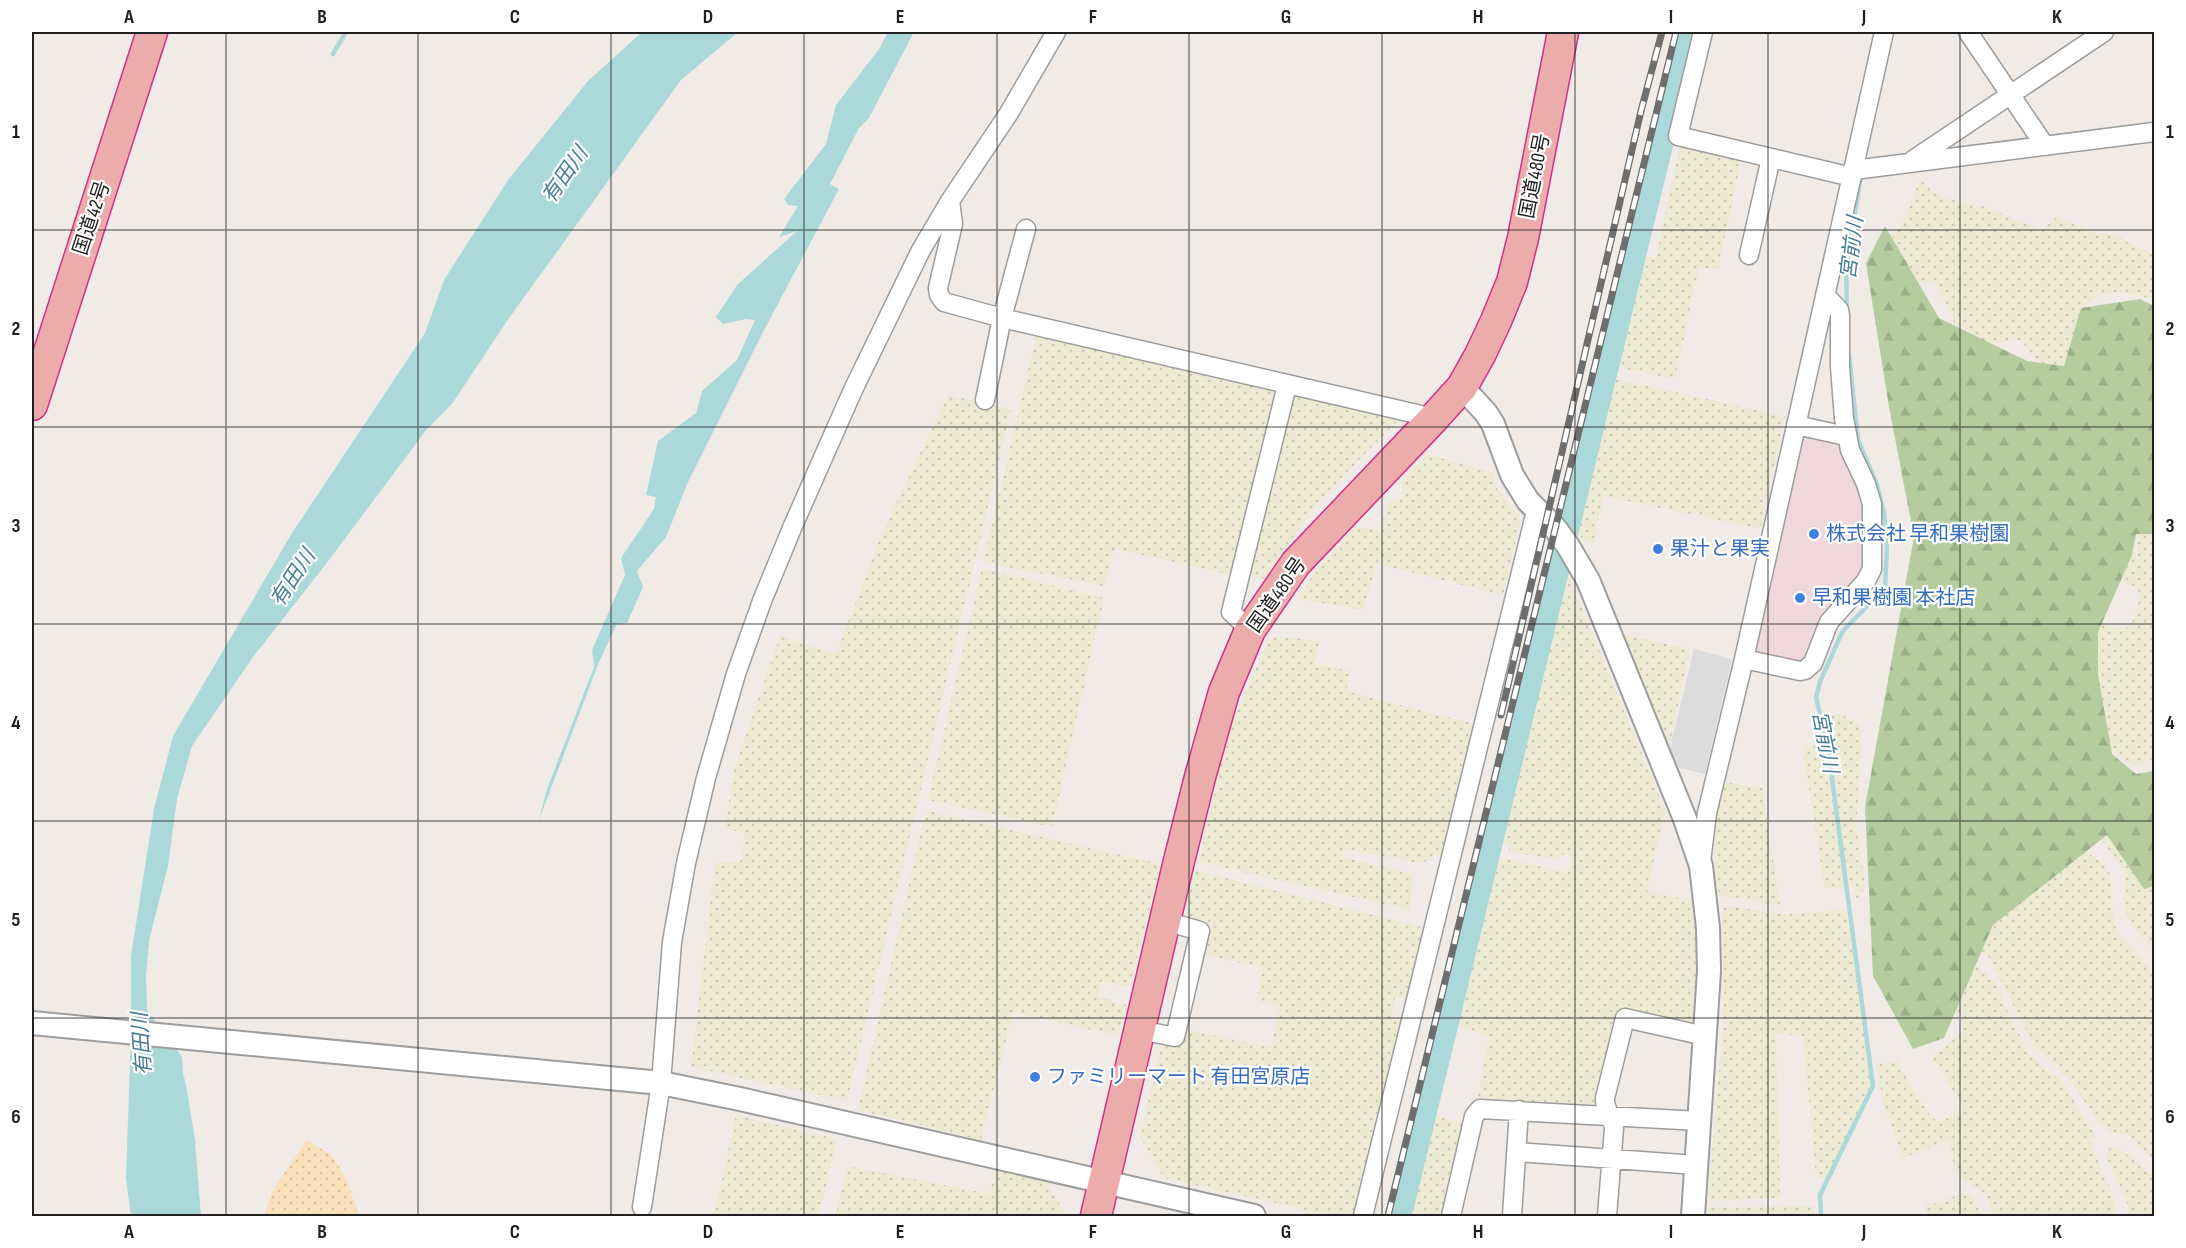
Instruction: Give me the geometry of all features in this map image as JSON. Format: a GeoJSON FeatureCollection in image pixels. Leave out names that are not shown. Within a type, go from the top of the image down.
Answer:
{"type":"FeatureCollection","features":[{"type":"Feature","properties":{"kind":"highway","name":"国道42号"},"geometry":{"type":"LineString","coordinates":[[32,405],[152,32]]}},
{"type":"Feature","properties":{"kind":"highway","name":"国道480号"},"geometry":{"type":"LineString","coordinates":[[1095,1216],[1200,777],[1224,692],[1250,630],[1296,563],[1462,387],[1480,355],[1512,282],[1523,238],[1563,32]]}},
{"type":"Feature","properties":{"kind":"street"},"geometry":{"type":"LineString","coordinates":[[642,1207],[661,1083],[672,942],[686,863],[706,778],[735,674],[792,528],[853,390],[921,250],[950,201],[1009,112],[1056,32]]}},
{"type":"Feature","properties":{"kind":"street"},"geometry":{"type":"LineString","coordinates":[[1703,32],[1678,136],[1771,158],[1853,173],[1912,161],[2154,132]]}},
{"type":"Feature","properties":{"kind":"street"},"geometry":{"type":"LineString","coordinates":[[1693,1216],[1709,949],[1701,866],[1707,813],[1744,659],[1884,32]]}},
{"type":"Feature","properties":{"kind":"street"},"geometry":{"type":"LineString","coordinates":[[1968,32],[2045,146]]}},
{"type":"Feature","properties":{"kind":"street"},"geometry":{"type":"LineString","coordinates":[[1912,161],[2104,32]]}},
{"type":"Feature","properties":{"kind":"street"},"geometry":{"type":"LineString","coordinates":[[1749,255],[1771,158]]}},
{"type":"Feature","properties":{"kind":"street"},"geometry":{"type":"LineString","coordinates":[[950,201],[953,224],[938,288],[939,295],[944,302],[1002,318],[1434,418]]}},
{"type":"Feature","properties":{"kind":"street"},"geometry":{"type":"LineString","coordinates":[[985,400],[1002,318],[1026,230]]}},
{"type":"Feature","properties":{"kind":"street"},"geometry":{"type":"LineString","coordinates":[[1744,659],[1800,671],[1810,668],[1829,622],[1870,574],[1873,562],[1872,504],[1846,436],[1840,383],[1840,315],[1839,310],[1825,295]]}},
{"type":"Feature","properties":{"kind":"street"},"geometry":{"type":"LineString","coordinates":[[1250,630],[1231,612],[1287,385]]}},
{"type":"Feature","properties":{"kind":"street"},"geometry":{"type":"LineString","coordinates":[[1462,387],[1490,418],[1499,436],[1512,475],[1536,511],[1555,528],[1568,546],[1596,596],[1685,819],[1701,866]]}},
{"type":"Feature","properties":{"kind":"street"},"geometry":{"type":"LineString","coordinates":[[1796,425],[1846,436]]}},
{"type":"Feature","properties":{"kind":"street"},"geometry":{"type":"LineString","coordinates":[[1363,1216],[1536,511]]}},
{"type":"Feature","properties":{"kind":"street"},"geometry":{"type":"LineString","coordinates":[[1607,1216],[1614,1128],[1604,1104],[1625,1018],[1705,1036]]}},
{"type":"Feature","properties":{"kind":"street"},"geometry":{"type":"LineString","coordinates":[[32,1023],[661,1083],[1254,1216]]}},
{"type":"Feature","properties":{"kind":"street"},"geometry":{"type":"LineString","coordinates":[[1451,1216],[1475,1112],[1484,1108],[1700,1121]]}},
{"type":"Feature","properties":{"kind":"street"},"geometry":{"type":"LineString","coordinates":[[1512,1216],[1520,1110]]}},
{"type":"Feature","properties":{"kind":"street"},"geometry":{"type":"LineString","coordinates":[[1517,1152],[1696,1165]]}},
{"type":"Feature","properties":{"kind":"shaded area"},"geometry":{"type":"Polygon","coordinates":[[[1682,133],[1744,146],[1718,270],[1699,267],[1675,379],[1608,365],[1632,253],[1656,258],[1682,133]]]}},
{"type":"Feature","properties":{"kind":"shaded area"},"geometry":{"type":"Polygon","coordinates":[[[1920,179],[1933,192],[1944,198],[1980,205],[2042,230],[2057,217],[2094,233],[2115,234],[2138,249],[2148,250],[2154,258],[2152,268],[2154,270],[2154,299],[2118,292],[2097,296],[2088,304],[2076,340],[2072,363],[2063,367],[2040,365],[2022,342],[2013,338],[1999,344],[1981,340],[1975,333],[1954,324],[1952,313],[1935,284],[1909,279],[1890,248],[1894,234],[1906,216],[1920,179]]]}},
{"type":"Feature","properties":{"kind":"shaded area"},"geometry":{"type":"Polygon","coordinates":[[[1038,329],[1278,387],[1236,576],[1115,549],[1104,586],[983,562],[1038,329]]]}},
{"type":"Feature","properties":{"kind":"shaded area"},"geometry":{"type":"Polygon","coordinates":[[[1606,377],[1785,416],[1760,529],[1603,496],[1594,543],[1582,540],[1579,533],[1571,527],[1606,377]]]}},
{"type":"Feature","properties":{"kind":"shaded area"},"geometry":{"type":"Polygon","coordinates":[[[1292,392],[1403,415],[1320,500],[1264,579],[1251,575],[1292,392]]]}},
{"type":"Feature","properties":{"kind":"shaded area"},"geometry":{"type":"Polygon","coordinates":[[[948,395],[1011,409],[847,1101],[691,1067],[715,863],[741,861],[745,833],[725,829],[733,773],[780,636],[836,654],[881,536],[948,395]]]}},
{"type":"Feature","properties":{"kind":"shaded area"},"geometry":{"type":"Polygon","coordinates":[[[1799,431],[1843,440],[1867,491],[1869,564],[1808,665],[1755,656],[1799,431]]]}},
{"type":"Feature","properties":{"kind":"shaded area"},"geometry":{"type":"Polygon","coordinates":[[[1427,454],[1493,473],[1497,489],[1521,518],[1503,595],[1377,564],[1363,610],[1298,599],[1314,573],[1354,527],[1380,530],[1389,502],[1400,500],[1403,489],[1398,485],[1427,454]]]}},
{"type":"Feature","properties":{"kind":"shaded area"},"geometry":{"type":"Polygon","coordinates":[[[2096,474],[2138,560],[2135,518],[2154,490],[2154,758],[2141,765],[2129,764],[2109,749],[2095,717],[2091,621],[2115,628],[2131,627],[2140,597],[2137,587],[2120,582],[2096,474]]]}},
{"type":"Feature","properties":{"kind":"shaded area"},"geometry":{"type":"Polygon","coordinates":[[[982,568],[1104,598],[1052,827],[928,800],[982,568]]]}},
{"type":"Feature","properties":{"kind":"shaded area"},"geometry":{"type":"Polygon","coordinates":[[[1562,569],[1569,577],[1665,810],[1647,891],[1695,901],[1701,975],[1701,1026],[1620,1013],[1594,1107],[1506,1102],[1478,1096],[1489,1036],[1452,1024],[1488,854],[1567,873],[1572,860],[1568,854],[1557,859],[1509,852],[1510,844],[1494,840],[1562,569]]]}},
{"type":"Feature","properties":{"kind":"shaded area"},"geometry":{"type":"Polygon","coordinates":[[[1621,634],[1690,649],[1669,749],[1621,634]]]}},
{"type":"Feature","properties":{"kind":"shaded area"},"geometry":{"type":"Polygon","coordinates":[[[1273,636],[1320,641],[1314,663],[1350,671],[1346,691],[1471,723],[1474,727],[1443,857],[1434,855],[1427,861],[1419,863],[1343,849],[1344,857],[1413,874],[1410,910],[1199,862],[1225,741],[1260,658],[1273,636]]]}},
{"type":"Feature","properties":{"kind":"shaded area"},"geometry":{"type":"Polygon","coordinates":[[[1694,649],[1732,659],[1705,774],[1675,767],[1669,752],[1694,649]]]}},
{"type":"Feature","properties":{"kind":"shaded area"},"geometry":{"type":"Polygon","coordinates":[[[1824,713],[1845,714],[1846,721],[1853,719],[1858,724],[1862,739],[1856,829],[1865,885],[1857,899],[1852,887],[1825,888],[1804,758],[1806,747],[1809,745],[1827,743],[1824,713]]]}},
{"type":"Feature","properties":{"kind":"shaded area"},"geometry":{"type":"Polygon","coordinates":[[[1724,782],[1762,788],[1780,906],[1719,895],[1715,873],[1714,809],[1724,782]]]}},
{"type":"Feature","properties":{"kind":"shaded area"},"geometry":{"type":"Polygon","coordinates":[[[2093,806],[2154,875],[2154,950],[2129,920],[2123,899],[2124,871],[2092,827],[2093,806]]]}},
{"type":"Feature","properties":{"kind":"shaded area"},"geometry":{"type":"Polygon","coordinates":[[[928,811],[1161,864],[1130,985],[1122,986],[1101,981],[1098,997],[1126,1005],[1118,1036],[1013,1012],[981,1140],[858,1110],[924,818],[928,811]]]}},
{"type":"Feature","properties":{"kind":"shaded area"},"geometry":{"type":"Polygon","coordinates":[[[2076,846],[2100,860],[2110,874],[2114,925],[2149,967],[2154,981],[2154,1162],[2130,1136],[2113,1133],[2099,1123],[2070,1080],[2034,1046],[1989,957],[1980,950],[2002,898],[2076,846]]]}},
{"type":"Feature","properties":{"kind":"shaded area"},"geometry":{"type":"Polygon","coordinates":[[[1193,870],[1425,928],[1412,1000],[1395,998],[1392,1018],[1406,1021],[1359,1216],[1331,1216],[1164,1178],[1140,1137],[1163,1039],[1184,1041],[1188,1030],[1271,1047],[1280,1007],[1256,1000],[1263,968],[1204,955],[1208,928],[1185,920],[1193,870]]]}},
{"type":"Feature","properties":{"kind":"shaded area"},"geometry":{"type":"Polygon","coordinates":[[[1722,905],[1782,914],[1846,910],[1874,1087],[1830,1181],[1816,1176],[1803,1036],[1776,1033],[1780,1198],[1708,1201],[1723,1025],[1722,905]]]}},
{"type":"Feature","properties":{"kind":"shaded area"},"geometry":{"type":"Polygon","coordinates":[[[1966,964],[1978,967],[1996,983],[2010,1017],[2031,1056],[2061,1079],[2096,1137],[2089,1140],[2111,1190],[2117,1216],[1994,1216],[1986,1195],[1955,1172],[1949,1141],[1903,1158],[1883,1104],[1877,1065],[1898,1060],[1904,1074],[1930,1115],[1938,1122],[1951,1117],[1962,1107],[1942,1071],[1932,1061],[1934,1054],[1962,1033],[1962,1014],[1956,1015],[1954,1005],[1966,964]]]}},
{"type":"Feature","properties":{"kind":"shaded area"},"geometry":{"type":"Polygon","coordinates":[[[1430,1113],[1468,1126],[1447,1216],[1405,1216],[1430,1113]]]}},
{"type":"Feature","properties":{"kind":"shaded area"},"geometry":{"type":"Polygon","coordinates":[[[736,1115],[837,1139],[819,1216],[714,1216],[736,1115]]]}},
{"type":"Feature","properties":{"kind":"shaded area"},"geometry":{"type":"Polygon","coordinates":[[[2110,1147],[2123,1151],[2154,1177],[2154,1216],[2129,1216],[2127,1202],[2106,1156],[2110,1147]]]}},
{"type":"Feature","properties":{"kind":"shaded area"},"geometry":{"type":"Polygon","coordinates":[[[848,1166],[990,1194],[997,1166],[1052,1177],[1049,1187],[1067,1216],[835,1216],[848,1166]]]}},
{"type":"Feature","properties":{"kind":"shaded area"},"geometry":{"type":"Polygon","coordinates":[[[1963,1193],[1969,1194],[1982,1216],[1928,1216],[1925,1209],[1926,1204],[1933,1204],[1963,1193]]]}},
{"type":"Feature","properties":{"kind":"shaded area"},"geometry":{"type":"Polygon","coordinates":[[[1814,1206],[1815,1216],[1707,1216],[1708,1208],[1814,1206]]]}},
{"type":"Feature","properties":{"kind":"green space"},"geometry":{"type":"Polygon","coordinates":[[[1885,226],[1939,318],[2027,361],[2064,366],[2081,308],[2140,299],[2154,306],[2154,534],[2136,534],[2132,555],[2098,632],[2098,675],[2112,754],[2136,774],[2154,771],[2154,886],[2144,889],[2107,835],[1993,925],[1944,1038],[1913,1049],[1873,976],[1865,807],[1914,537],[1889,407],[1866,263],[1885,226]]]}},
{"type":"Feature","properties":{"kind":"sand"},"geometry":{"type":"Polygon","coordinates":[[[307,1140],[331,1155],[346,1178],[359,1216],[264,1216],[273,1190],[307,1140]]]}},
{"type":"Feature","properties":{"kind":"water","name":"有田川"},"geometry":{"type":"Polygon","coordinates":[[[642,32],[738,32],[681,80],[507,321],[452,404],[427,429],[253,657],[192,746],[177,799],[168,866],[149,941],[146,976],[147,1010],[182,1057],[195,1140],[201,1216],[131,1216],[126,1179],[131,956],[154,809],[173,736],[292,533],[425,333],[444,280],[508,180],[588,81],[642,32]]]}},
{"type":"Feature","properties":{"kind":"water"},"geometry":{"type":"Polygon","coordinates":[[[888,32],[914,32],[869,118],[859,128],[830,184],[839,189],[763,332],[688,482],[666,537],[637,571],[643,587],[627,623],[617,624],[599,662],[539,820],[547,789],[594,667],[592,650],[625,575],[621,558],[654,509],[656,497],[646,495],[658,441],[696,413],[702,391],[737,360],[755,320],[746,319],[723,324],[716,317],[737,285],[797,231],[779,237],[798,206],[788,205],[784,199],[826,144],[836,105],[879,49],[888,32]]]}},
{"type":"Feature","properties":{"kind":"waterway"},"geometry":{"type":"LineString","coordinates":[[333,54],[346,32]]}},
{"type":"Feature","properties":{"kind":"waterway"},"geometry":{"type":"LineString","coordinates":[[1398,1216],[1687,32]]}},
{"type":"Feature","properties":{"kind":"waterway","name":"宮前川"},"geometry":{"type":"LineString","coordinates":[[1847,310],[1846,268],[1861,176]]}},
{"type":"Feature","properties":{"kind":"waterway","name":"宮前川"},"geometry":{"type":"LineString","coordinates":[[1821,1216],[1820,1195],[1873,1086],[1827,741],[1816,698],[1820,682],[1842,632],[1885,588],[1887,545],[1884,513],[1877,485],[1858,440],[1849,355]]}},
{"type":"Feature","properties":{"kind":"railway"},"geometry":{"type":"LineString","coordinates":[[1501,715],[1641,111],[1662,32]]}},
{"type":"Feature","properties":{"kind":"railway"},"geometry":{"type":"LineString","coordinates":[[1388,1216],[1676,32]]}},
{"type":"Feature","properties":{"kind":"place","name":"株式会社 早和果樹園"},"geometry":{"type":"Point","coordinates":[1814,534]}},
{"type":"Feature","properties":{"kind":"place","name":"果汁と果実"},"geometry":{"type":"Point","coordinates":[1658,549]}},
{"type":"Feature","properties":{"kind":"place","name":"早和果樹園 本社店"},"geometry":{"type":"Point","coordinates":[1800,598]}},
{"type":"Feature","properties":{"kind":"place","name":"ファミリーマート 有田宮原店"},"geometry":{"type":"Point","coordinates":[1035,1077]}}]}
